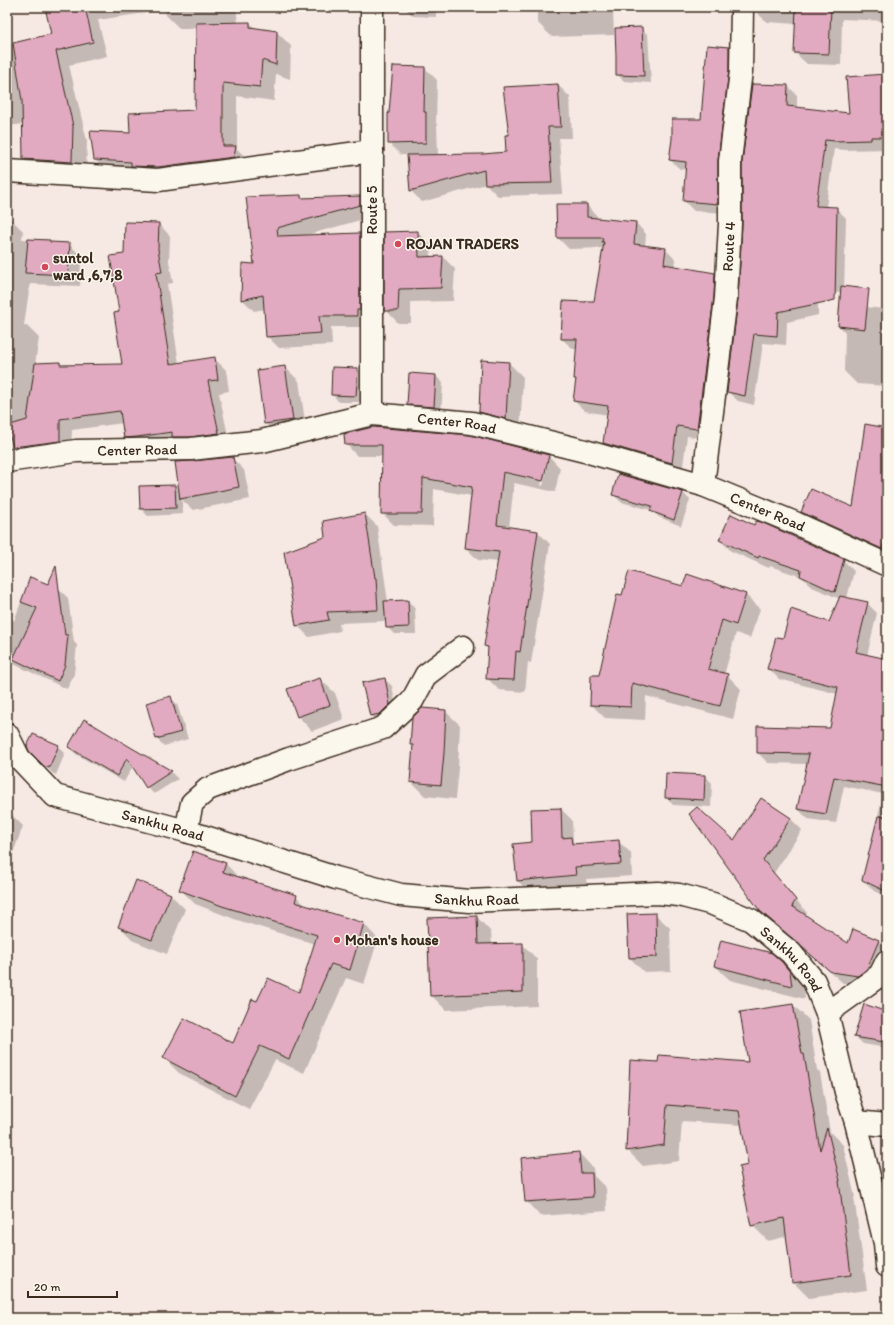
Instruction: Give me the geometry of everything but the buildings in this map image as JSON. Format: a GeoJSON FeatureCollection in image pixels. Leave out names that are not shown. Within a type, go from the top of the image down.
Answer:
{"type":"FeatureCollection","features":[{"type":"Feature","properties":{"kind":"street","name":"Route 5"},"geometry":{"type":"LineString","coordinates":[[372,7],[372,414]]}},
{"type":"Feature","properties":{"kind":"street","name":"Route 4"},"geometry":{"type":"LineString","coordinates":[[703,485],[726,298],[730,224],[730,161],[741,70],[742,7]]}},
{"type":"Feature","properties":{"kind":"street"},"geometry":{"type":"LineString","coordinates":[[7,171],[158,180],[372,151]]}},
{"type":"Feature","properties":{"kind":"street","name":"Center Road"},"geometry":{"type":"LineString","coordinates":[[7,460],[76,451],[192,449],[262,441],[372,414],[472,423],[585,451],[703,485],[795,523],[887,565]]}},
{"type":"Feature","properties":{"kind":"street"},"geometry":{"type":"LineString","coordinates":[[186,831],[192,803],[208,789],[289,758],[383,728],[412,702],[426,675],[463,647]]}},
{"type":"Feature","properties":{"kind":"street","name":"Sankhu Road"},"geometry":{"type":"LineString","coordinates":[[7,734],[20,758],[55,796],[186,831],[336,878],[401,895],[469,902],[658,893],[679,895],[713,904],[751,920],[791,953],[814,981],[827,1013],[846,1092],[856,1122],[885,1243],[887,1266]]}},
{"type":"Feature","properties":{"kind":"street"},"geometry":{"type":"LineString","coordinates":[[827,1013],[880,975],[887,961]]}},
{"type":"Feature","properties":{"kind":"street"},"geometry":{"type":"LineString","coordinates":[[856,1122],[887,1125]]}},
{"type":"Feature","properties":{"kind":"place","name":"ROJAN TRADERS"},"geometry":{"type":"Point","coordinates":[398,244]}},
{"type":"Feature","properties":{"kind":"place","name":"suntol ward ,6,7,8"},"geometry":{"type":"Point","coordinates":[45,267]}},
{"type":"Feature","properties":{"kind":"place","name":"Mohan's house"},"geometry":{"type":"Point","coordinates":[337,940]}}]}
